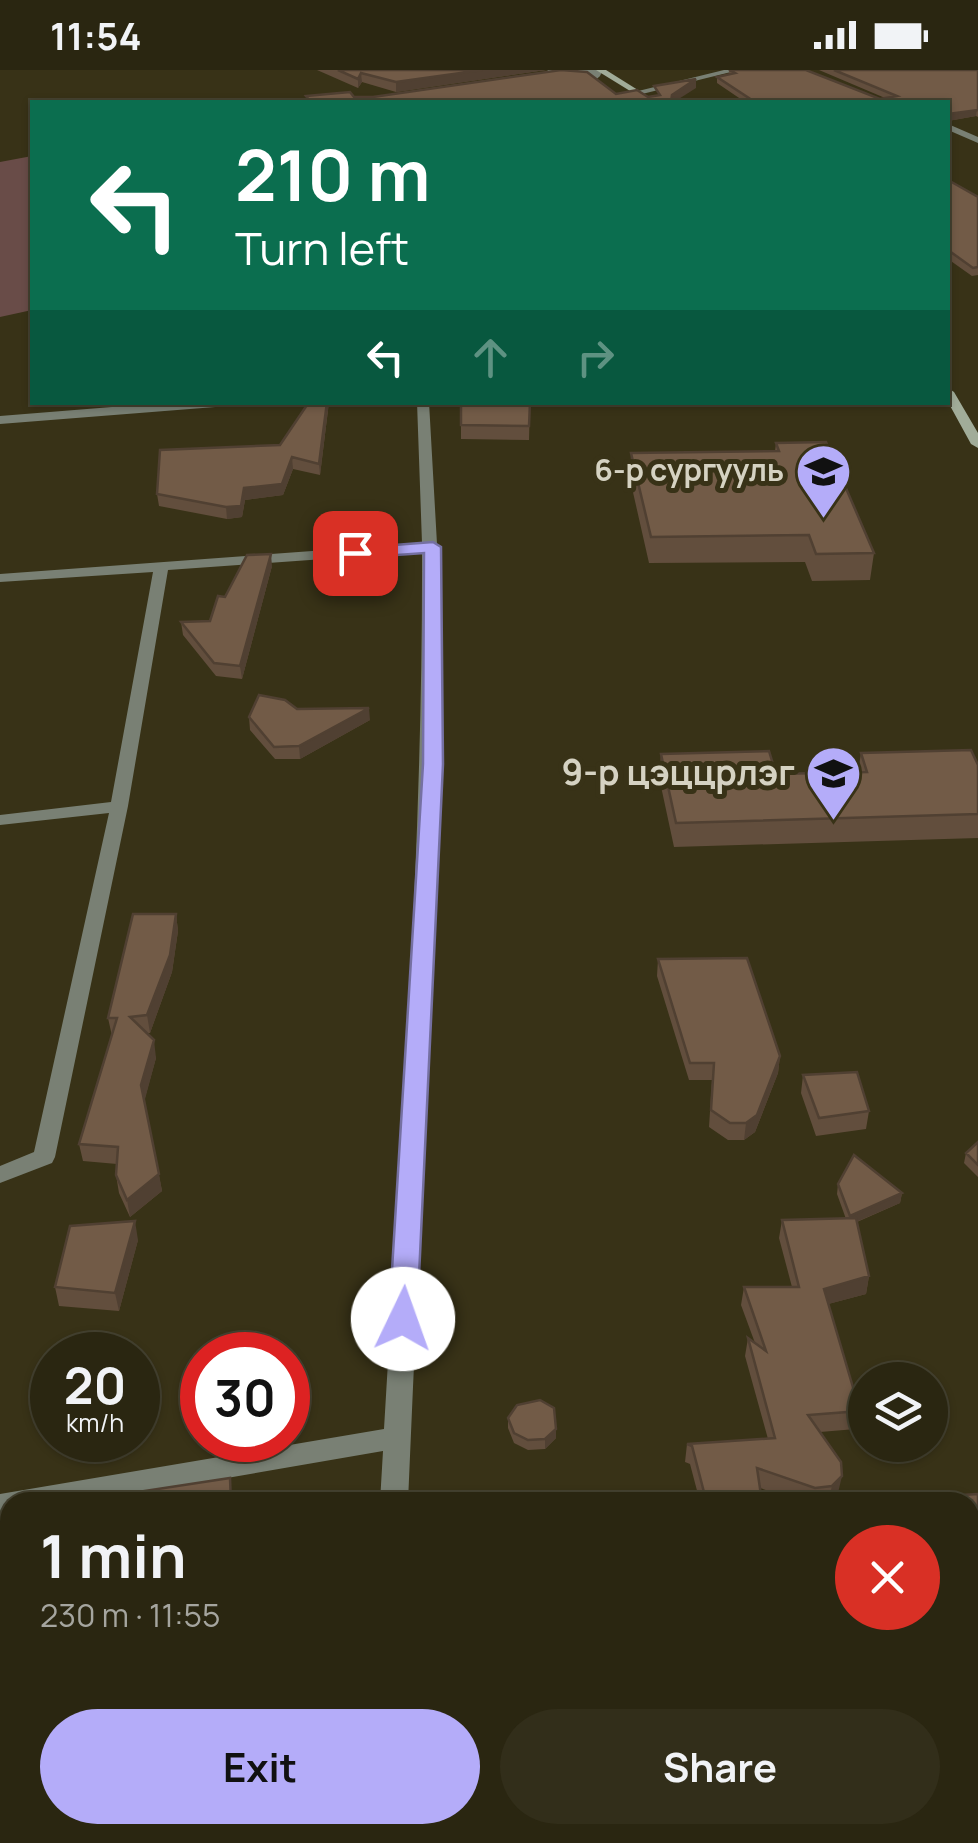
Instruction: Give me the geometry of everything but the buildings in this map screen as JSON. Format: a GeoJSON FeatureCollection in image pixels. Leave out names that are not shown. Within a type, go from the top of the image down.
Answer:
{"type":"FeatureCollection","features":[{"type":"Feature","properties":{"kind":"main road"},"geometry":{"type":"LineString","coordinates":[[600,70],[649,100]]}},
{"type":"Feature","properties":{"kind":"main road"},"geometry":{"type":"LineString","coordinates":[[950,395],[978,444]]}},
{"type":"Feature","properties":{"kind":"street"},"geometry":{"type":"LineString","coordinates":[[536,76],[592,70]]}},
{"type":"Feature","properties":{"kind":"street"},"geometry":{"type":"LineString","coordinates":[[634,92],[735,70]]}},
{"type":"Feature","properties":{"kind":"street"},"geometry":{"type":"LineString","coordinates":[[950,129],[978,140]]}},
{"type":"Feature","properties":{"kind":"street"},"geometry":{"type":"LineString","coordinates":[[0,420],[190,405]]}},
{"type":"Feature","properties":{"kind":"street"},"geometry":{"type":"LineString","coordinates":[[394,1492],[433,764],[433,547],[423,405]]}},
{"type":"Feature","properties":{"kind":"street"},"geometry":{"type":"LineString","coordinates":[[0,578],[433,547]]}},
{"type":"Feature","properties":{"kind":"street"},"geometry":{"type":"LineString","coordinates":[[0,1175],[44,1157],[120,806],[161,567]]}},
{"type":"Feature","properties":{"kind":"street"},"geometry":{"type":"LineString","coordinates":[[0,820],[120,806]]}},
{"type":"Feature","properties":{"kind":"street"},"geometry":{"type":"LineString","coordinates":[[81,1492],[396,1438]]}},
{"type":"Feature","properties":{"kind":"shaded area"},"geometry":{"type":"Polygon","coordinates":[[[30,156],[30,310],[0,317],[0,162],[30,156]]]}},
{"type":"Feature","properties":{"kind":"place","name":"6-р сургууль"},"geometry":{"type":"Point","coordinates":[823,520]}},
{"type":"Feature","properties":{"kind":"place","name":"9-р цэццрлэг"},"geometry":{"type":"Point","coordinates":[834,822]}},
{"type":"Feature","properties":{"kind":"route"},"geometry":{"type":"LineString","coordinates":[[355,553],[433,547],[433,764],[403,1319]]}}]}
